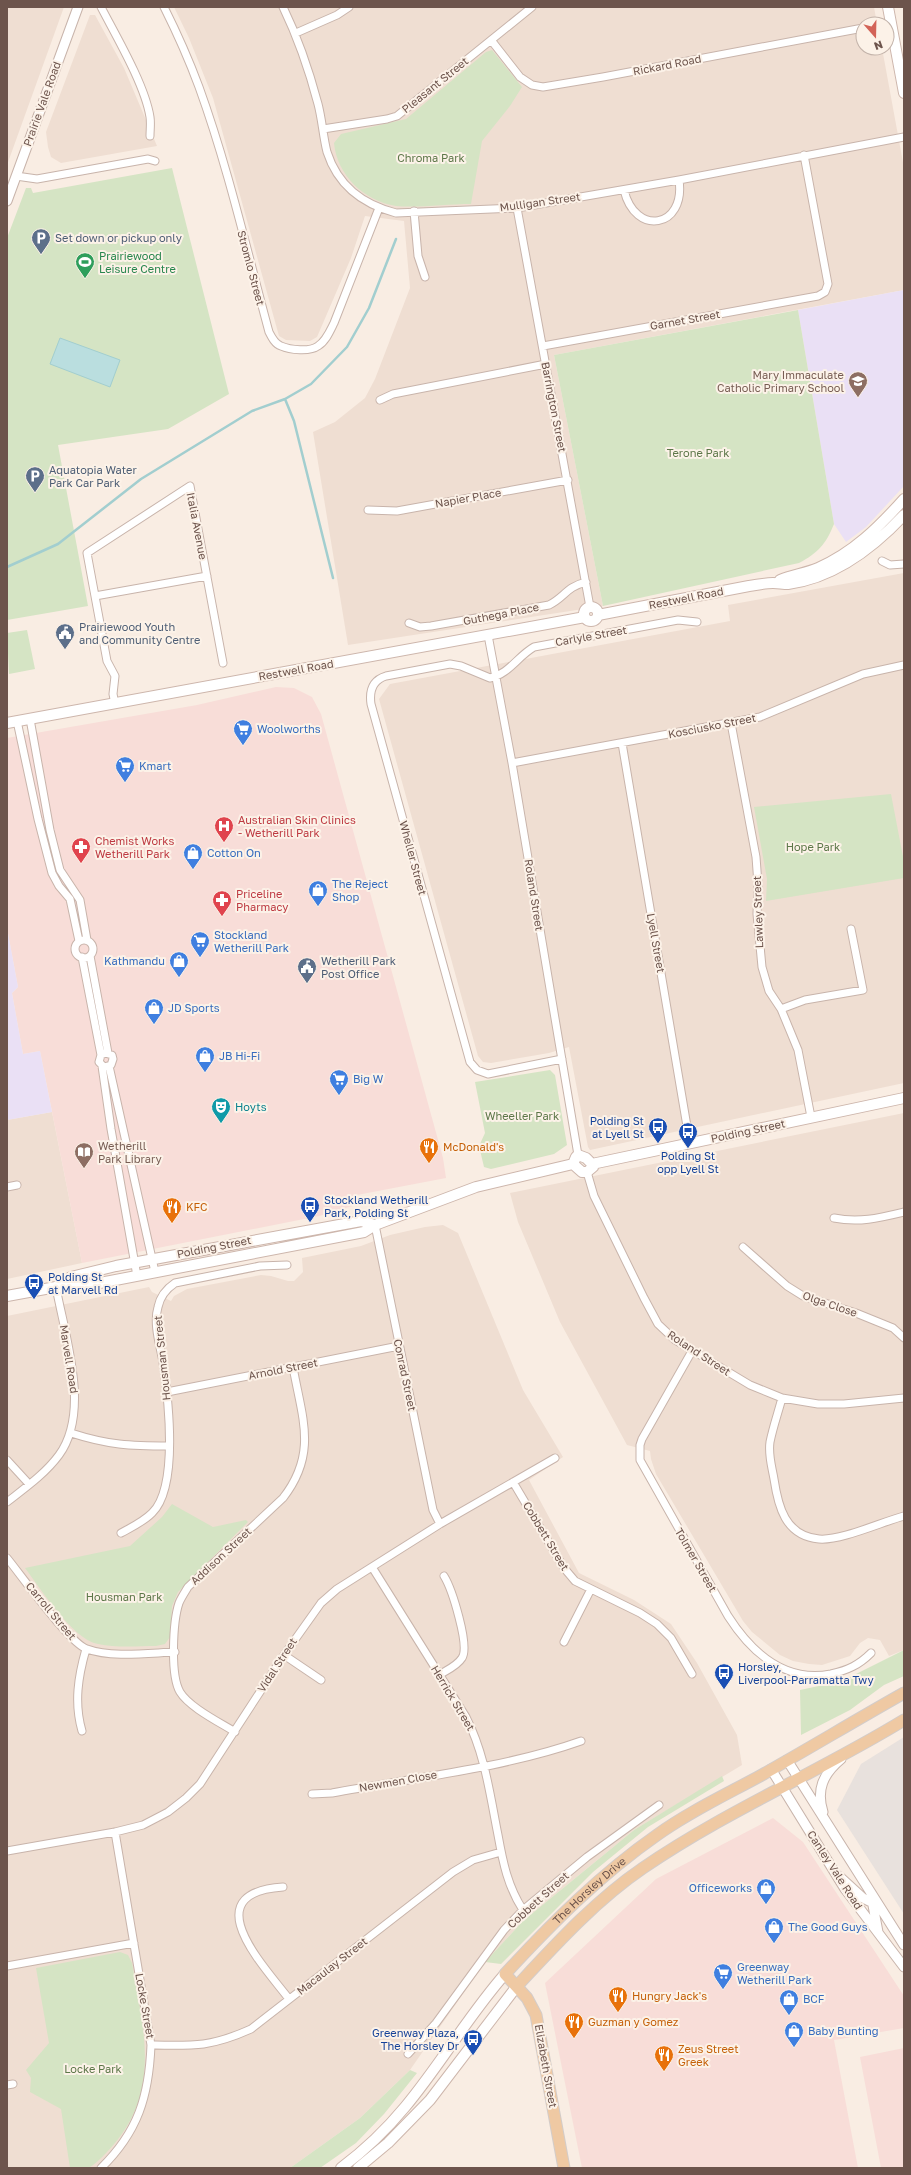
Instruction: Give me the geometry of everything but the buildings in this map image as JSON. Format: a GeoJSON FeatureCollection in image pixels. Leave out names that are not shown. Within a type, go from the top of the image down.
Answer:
{"type":"FeatureCollection","features":[{"type":"Feature","properties":{"kind":"main road"},"geometry":{"type":"LineString","coordinates":[[895,54],[904,93]]}},
{"type":"Feature","properties":{"kind":"main road","name":"Restwell Road"},"geometry":{"type":"LineString","coordinates":[[598,615],[774,583],[817,568],[850,551],[876,529],[904,499]]}},
{"type":"Feature","properties":{"kind":"main road","name":"Restwell Road"},"geometry":{"type":"LineString","coordinates":[[774,583],[787,584],[801,581],[834,569],[869,548],[904,514]]}},
{"type":"Feature","properties":{"kind":"main road"},"geometry":{"type":"LineString","coordinates":[[590,607],[597,609],[598,615],[592,620],[585,617],[585,610],[590,607]]}},
{"type":"Feature","properties":{"kind":"main road","name":"Restwell Road"},"geometry":{"type":"LineString","coordinates":[[12,722],[585,617]]}},
{"type":"Feature","properties":{"kind":"main road","name":"Polding Street"},"geometry":{"type":"LineString","coordinates":[[590,1168],[811,1117],[904,1098]]}},
{"type":"Feature","properties":{"kind":"main road"},"geometry":{"type":"LineString","coordinates":[[576,1160],[586,1158],[590,1168]]}},
{"type":"Feature","properties":{"kind":"main road","name":"Polding Street"},"geometry":{"type":"LineString","coordinates":[[7,1296],[56,1287],[74,1288],[364,1232],[375,1225],[476,1187],[576,1160]]}},
{"type":"Feature","properties":{"kind":"main road","name":"Polding Street"},"geometry":{"type":"LineString","coordinates":[[56,1287],[71,1278],[134,1262],[361,1221],[375,1225]]}},
{"type":"Feature","properties":{"kind":"main road","name":"The Horsley Drive"},"geometry":{"type":"LineString","coordinates":[[342,2168],[365,2149],[406,2106],[470,2017],[506,1974],[567,1911],[628,1856],[686,1815],[772,1769],[904,1693]]}},
{"type":"Feature","properties":{"kind":"main road","name":"The Horsley Drive"},"geometry":{"type":"LineString","coordinates":[[358,2168],[388,2143],[430,2100],[517,1986],[579,1922],[642,1868],[704,1830],[798,1778],[851,1751],[904,1720]]}},
{"type":"Feature","properties":{"kind":"main road","name":"Elizabeth Street"},"geometry":{"type":"LineString","coordinates":[[506,1974],[532,2006],[538,2024],[564,2168]]}},
{"type":"Feature","properties":{"kind":"street","name":"Prairie Vale Road"},"geometry":{"type":"LineString","coordinates":[[7,201],[78,7]]}},
{"type":"Feature","properties":{"kind":"street"},"geometry":{"type":"LineString","coordinates":[[101,7],[124,50],[146,101],[150,118],[150,136]]}},
{"type":"Feature","properties":{"kind":"street","name":"Stromlo Street"},"geometry":{"type":"LineString","coordinates":[[164,7],[186,52],[213,127],[269,332],[274,341],[281,346],[310,350],[318,346],[326,338],[334,323],[379,208]]}},
{"type":"Feature","properties":{"kind":"street","name":"Mulligan Street"},"geometry":{"type":"LineString","coordinates":[[283,7],[296,33],[317,99],[322,129],[333,167],[342,183],[352,193],[379,208],[396,213],[414,211],[517,208],[679,180],[904,137]]}},
{"type":"Feature","properties":{"kind":"street"},"geometry":{"type":"LineString","coordinates":[[296,33],[337,15],[348,7]]}},
{"type":"Feature","properties":{"kind":"street","name":"Pleasant Street"},"geometry":{"type":"LineString","coordinates":[[322,129],[397,116],[532,7]]}},
{"type":"Feature","properties":{"kind":"street","name":"Rickard Road"},"geometry":{"type":"LineString","coordinates":[[491,40],[520,77],[532,85],[543,86],[603,77],[855,30]]}},
{"type":"Feature","properties":{"kind":"street","name":"Garnet Street"},"geometry":{"type":"LineString","coordinates":[[543,346],[818,296],[825,292],[828,284],[804,155]]}},
{"type":"Feature","properties":{"kind":"street"},"geometry":{"type":"LineString","coordinates":[[16,176],[37,179],[148,159],[155,161]]}},
{"type":"Feature","properties":{"kind":"street"},"geometry":{"type":"LineString","coordinates":[[624,190],[627,202],[638,217],[648,222],[658,221],[670,216],[677,207],[681,193],[679,180]]}},
{"type":"Feature","properties":{"kind":"street","name":"Barrington Street"},"geometry":{"type":"LineString","coordinates":[[517,208],[568,480],[590,607]]}},
{"type":"Feature","properties":{"kind":"street"},"geometry":{"type":"LineString","coordinates":[[414,211],[418,256],[425,277]]}},
{"type":"Feature","properties":{"kind":"street"},"geometry":{"type":"LineString","coordinates":[[380,400],[393,394],[546,364]]}},
{"type":"Feature","properties":{"kind":"street","name":"Napier Place"},"geometry":{"type":"LineString","coordinates":[[368,510],[397,511],[568,480]]}},
{"type":"Feature","properties":{"kind":"street","name":"Italia Avenue"},"geometry":{"type":"LineString","coordinates":[[95,596],[87,553],[190,486],[223,663]]}},
{"type":"Feature","properties":{"kind":"street"},"geometry":{"type":"LineString","coordinates":[[882,561],[890,565],[904,564]]}},
{"type":"Feature","properties":{"kind":"street"},"geometry":{"type":"LineString","coordinates":[[115,704],[115,676],[107,661],[95,596],[207,576]]}},
{"type":"Feature","properties":{"kind":"street","name":"Guthega Place"},"geometry":{"type":"LineString","coordinates":[[409,623],[420,627],[431,626],[549,604],[556,601],[570,588],[586,582]]}},
{"type":"Feature","properties":{"kind":"street","name":"Carlyle Street"},"geometry":{"type":"LineString","coordinates":[[496,677],[504,673],[525,652],[534,647],[678,620],[697,622]]}},
{"type":"Feature","properties":{"kind":"street","name":"Roland Street"},"geometry":{"type":"LineString","coordinates":[[488,635],[512,763],[562,1059],[576,1160]]}},
{"type":"Feature","properties":{"kind":"street","name":"Wheller Street"},"geometry":{"type":"LineString","coordinates":[[496,677],[487,678],[462,666],[450,664],[386,676],[378,680],[371,688],[371,704],[470,1062],[478,1070],[488,1074],[562,1059]]}},
{"type":"Feature","properties":{"kind":"street","name":"Kosciusko Street"},"geometry":{"type":"LineString","coordinates":[[512,763],[731,723],[776,711],[863,674],[904,665]]}},
{"type":"Feature","properties":{"kind":"street"},"geometry":{"type":"LineString","coordinates":[[30,719],[50,830],[60,870],[80,900],[83,940],[75,950],[78,956],[90,956]]}},
{"type":"Feature","properties":{"kind":"street"},"geometry":{"type":"LineString","coordinates":[[12,722],[52,873],[59,886],[70,899],[83,940]]}},
{"type":"Feature","properties":{"kind":"street","name":"Lawley Street"},"geometry":{"type":"LineString","coordinates":[[731,723],[756,857],[758,884],[758,936],[762,967],[769,991],[781,1009],[798,1050],[811,1117]]}},
{"type":"Feature","properties":{"kind":"street","name":"Lyell Street"},"geometry":{"type":"LineString","coordinates":[[622,743],[690,1144]]}},
{"type":"Feature","properties":{"kind":"street"},"geometry":{"type":"LineString","coordinates":[[781,1009],[805,1000],[862,990],[851,929]]}},
{"type":"Feature","properties":{"kind":"street"},"geometry":{"type":"LineString","coordinates":[[83,940],[91,943],[94,948],[90,956],[104,1054],[99,1060],[106,1066],[155,1272]]}},
{"type":"Feature","properties":{"kind":"street"},"geometry":{"type":"LineString","coordinates":[[82,957],[104,1054],[113,1059],[106,1066]]}},
{"type":"Feature","properties":{"kind":"street"},"geometry":{"type":"LineString","coordinates":[[106,1066],[116,1160],[137,1276]]}},
{"type":"Feature","properties":{"kind":"street"},"geometry":{"type":"LineString","coordinates":[[116,1160],[128,1157]]}},
{"type":"Feature","properties":{"kind":"street","name":"Roland Street"},"geometry":{"type":"LineString","coordinates":[[590,1168],[594,1196],[658,1324],[675,1340],[750,1385],[782,1398],[818,1404],[844,1404],[904,1398]]}},
{"type":"Feature","properties":{"kind":"street"},"geometry":{"type":"LineString","coordinates":[[7,1187],[17,1185]]}},
{"type":"Feature","properties":{"kind":"street"},"geometry":{"type":"LineString","coordinates":[[834,1218],[850,1221],[865,1221],[904,1212]]}},
{"type":"Feature","properties":{"kind":"street","name":"Conrad Street"},"geometry":{"type":"LineString","coordinates":[[375,1225],[434,1510],[440,1524]]}},
{"type":"Feature","properties":{"kind":"street","name":"Olga Close"},"geometry":{"type":"LineString","coordinates":[[743,1247],[787,1286],[803,1296],[856,1313],[893,1328],[904,1338]]}},
{"type":"Feature","properties":{"kind":"street","name":"Housman Street"},"geometry":{"type":"LineString","coordinates":[[121,1533],[139,1524],[153,1513],[163,1497],[168,1475],[169,1446],[167,1392],[156,1320],[158,1307],[168,1288],[175,1283],[260,1266],[287,1265]]}},
{"type":"Feature","properties":{"kind":"street","name":"Marvell Road"},"geometry":{"type":"LineString","coordinates":[[7,1502],[29,1484],[59,1455],[71,1434],[75,1410],[75,1390],[56,1287]]}},
{"type":"Feature","properties":{"kind":"street","name":"Arnold Street"},"geometry":{"type":"LineString","coordinates":[[167,1392],[399,1346]]}},
{"type":"Feature","properties":{"kind":"street","name":"Tolmer Street"},"geometry":{"type":"LineString","coordinates":[[692,1351],[642,1439],[640,1445],[640,1460],[728,1616],[743,1637],[757,1652],[787,1671],[804,1675],[823,1675],[846,1671],[860,1664],[871,1653]]}},
{"type":"Feature","properties":{"kind":"street","name":"Addison Street"},"geometry":{"type":"LineString","coordinates":[[235,1732],[189,1702],[180,1692],[176,1678],[176,1618],[179,1602],[188,1587],[283,1498],[300,1471],[304,1455],[305,1435],[293,1367]]}},
{"type":"Feature","properties":{"kind":"street"},"geometry":{"type":"LineString","coordinates":[[782,1398],[770,1443],[770,1455],[778,1505],[785,1520],[796,1531],[806,1536],[820,1539],[904,1516]]}},
{"type":"Feature","properties":{"kind":"street"},"geometry":{"type":"LineString","coordinates":[[71,1434],[109,1444],[128,1446],[169,1446]]}},
{"type":"Feature","properties":{"kind":"street","name":"Vidal Street"},"geometry":{"type":"LineString","coordinates":[[7,1851],[115,1832],[143,1825],[168,1812],[186,1798],[200,1784],[284,1655],[321,1603],[337,1589],[440,1524],[555,1458]]}},
{"type":"Feature","properties":{"kind":"street"},"geometry":{"type":"LineString","coordinates":[[7,1460],[29,1484]]}},
{"type":"Feature","properties":{"kind":"street","name":"Cobbett Street"},"geometry":{"type":"LineString","coordinates":[[514,1482],[564,1568],[575,1581],[640,1613],[657,1624],[671,1638],[692,1674]]}},
{"type":"Feature","properties":{"kind":"street","name":"Carroll Street"},"geometry":{"type":"LineString","coordinates":[[7,1558],[72,1638],[86,1649],[110,1653],[175,1652]]}},
{"type":"Feature","properties":{"kind":"street","name":"Herrick Street"},"geometry":{"type":"LineString","coordinates":[[372,1567],[475,1734],[484,1765],[508,1883],[523,1910]]}},
{"type":"Feature","properties":{"kind":"street"},"geometry":{"type":"LineString","coordinates":[[440,1675],[455,1665],[463,1657],[464,1646],[455,1600],[444,1576]]}},
{"type":"Feature","properties":{"kind":"street"},"geometry":{"type":"LineString","coordinates":[[564,1642],[591,1589]]}},
{"type":"Feature","properties":{"kind":"street"},"geometry":{"type":"LineString","coordinates":[[82,1731],[77,1714],[76,1697],[86,1649]]}},
{"type":"Feature","properties":{"kind":"street"},"geometry":{"type":"LineString","coordinates":[[284,1655],[321,1680]]}},
{"type":"Feature","properties":{"kind":"street","name":"Newmen Close"},"geometry":{"type":"LineString","coordinates":[[312,1794],[332,1793],[484,1765],[561,1748],[580,1741]]}},
{"type":"Feature","properties":{"kind":"street"},"geometry":{"type":"LineString","coordinates":[[836,1839],[821,1806],[820,1791],[828,1772],[851,1751]]}},
{"type":"Feature","properties":{"kind":"street","name":"Canley Vale Road"},"geometry":{"type":"LineString","coordinates":[[787,1760],[836,1839],[872,1893],[875,1904],[904,1945]]}},
{"type":"Feature","properties":{"kind":"street","name":"Canley Vale Road"},"geometry":{"type":"LineString","coordinates":[[772,1769],[833,1871],[878,1934],[904,1967]]}},
{"type":"Feature","properties":{"kind":"street","name":"Cobbett Street"},"geometry":{"type":"LineString","coordinates":[[408,2054],[436,2024],[504,1930],[523,1910],[587,1857],[659,1805]]}},
{"type":"Feature","properties":{"kind":"street","name":"Locke Street"},"geometry":{"type":"LineString","coordinates":[[101,2168],[122,2144],[134,2125],[144,2102],[150,2072],[151,2045],[115,1832]]}},
{"type":"Feature","properties":{"kind":"street","name":"Macaulay Street"},"geometry":{"type":"LineString","coordinates":[[151,2045],[199,2046],[227,2040],[251,2029],[453,1872],[473,1860],[501,1852]]}},
{"type":"Feature","properties":{"kind":"street"},"geometry":{"type":"LineString","coordinates":[[833,1871],[863,1898],[875,1904],[878,1934]]}},
{"type":"Feature","properties":{"kind":"street"},"geometry":{"type":"LineString","coordinates":[[283,1887],[264,1889],[251,1895],[242,1904],[239,1915],[241,1929],[246,1943],[289,1999]]}},
{"type":"Feature","properties":{"kind":"street"},"geometry":{"type":"LineString","coordinates":[[7,1966],[134,1943]]}},
{"type":"Feature","properties":{"kind":"shaded area"},"geometry":{"type":"Polygon","coordinates":[[[7,7],[64,7],[7,165],[7,7]]]}},
{"type":"Feature","properties":{"kind":"shaded area"},"geometry":{"type":"Polygon","coordinates":[[[174,7],[874,7],[876,16],[855,16],[855,56],[883,56],[904,168],[904,290],[554,355],[603,606],[348,645],[313,432],[335,422],[365,398],[375,379],[410,288],[404,221],[365,216],[351,258],[317,337],[310,341],[286,340],[279,336],[213,98],[189,38],[174,7]]]}},
{"type":"Feature","properties":{"kind":"shaded area"},"geometry":{"type":"Polygon","coordinates":[[[90,15],[95,15],[124,68],[157,146],[61,163],[51,157],[46,132],[90,15]]]}},
{"type":"Feature","properties":{"kind":"shaded area","name":"Mary Immaculate Catholic Primary School"},"geometry":{"type":"Polygon","coordinates":[[[904,290],[904,486],[866,527],[846,542],[834,524],[798,310],[904,290]]]}},
{"type":"Feature","properties":{"kind":"shaded area"},"geometry":{"type":"Polygon","coordinates":[[[904,573],[904,1083],[590,1150],[588,1147],[569,1047],[549,1053],[491,1063],[483,1062],[478,1056],[379,699],[390,684],[730,621],[728,605],[904,573]]]}},
{"type":"Feature","properties":{"kind":"shaded area","name":"Stockland Wetherill Park"},"geometry":{"type":"Polygon","coordinates":[[[276,687],[294,688],[312,697],[321,714],[443,1158],[446,1178],[357,1195],[359,1204],[319,1216],[82,1263],[40,1051],[23,1054],[12,993],[18,987],[7,928],[7,738],[197,705],[276,687]]]}},
{"type":"Feature","properties":{"kind":"shaded area"},"geometry":{"type":"Polygon","coordinates":[[[7,928],[18,987],[12,993],[23,1054],[40,1051],[52,1112],[7,1120],[7,928]]]}},
{"type":"Feature","properties":{"kind":"shaded area"},"geometry":{"type":"Polygon","coordinates":[[[52,1112],[82,1263],[7,1279],[7,1120],[52,1112]]]}},
{"type":"Feature","properties":{"kind":"shaded area"},"geometry":{"type":"Polygon","coordinates":[[[904,1113],[904,1650],[889,1656],[880,1640],[868,1638],[860,1643],[850,1656],[822,1665],[809,1664],[793,1661],[780,1655],[752,1632],[743,1621],[656,1474],[650,1451],[627,1445],[560,1322],[518,1222],[510,1193],[904,1113]]]}},
{"type":"Feature","properties":{"kind":"shaded area"},"geometry":{"type":"Polygon","coordinates":[[[443,1225],[458,1233],[523,1390],[563,1457],[529,1480],[579,1573],[634,1600],[671,1624],[697,1663],[737,1735],[742,1765],[634,1830],[523,1921],[485,1962],[410,2070],[360,2118],[290,2168],[7,2168],[7,1316],[149,1287],[152,1292],[171,1301],[174,1296],[187,1289],[261,1275],[294,1281],[303,1272],[302,1258],[361,1246],[390,1235],[425,1227],[443,1225]]]}},
{"type":"Feature","properties":{"kind":"shaded area"},"geometry":{"type":"Polygon","coordinates":[[[904,1737],[904,1914],[837,1810],[861,1764],[904,1737]]]}},
{"type":"Feature","properties":{"kind":"shaded area","name":"Greenway Wetherill Park"},"geometry":{"type":"Polygon","coordinates":[[[773,1818],[803,1842],[904,1996],[904,2028],[834,2040],[858,2168],[582,2168],[545,1983],[656,1879],[773,1818]]]}},
{"type":"Feature","properties":{"kind":"shaded area"},"geometry":{"type":"Polygon","coordinates":[[[904,2048],[904,2168],[881,2168],[860,2057],[904,2048]]]}},
{"type":"Feature","properties":{"kind":"green space","name":"Chroma Park"},"geometry":{"type":"Polygon","coordinates":[[[492,50],[522,87],[510,106],[482,141],[471,204],[414,207],[396,206],[373,199],[354,185],[340,166],[336,155],[334,143],[341,134],[406,119],[486,52],[492,50]]]}},
{"type":"Feature","properties":{"kind":"green space"},"geometry":{"type":"Polygon","coordinates":[[[172,168],[229,394],[168,429],[58,445],[88,606],[7,620],[7,238],[26,188],[31,188],[33,193],[172,168]]]}},
{"type":"Feature","properties":{"kind":"green space","name":"Terone Park"},"geometry":{"type":"Polygon","coordinates":[[[798,310],[834,524],[828,537],[816,552],[799,563],[603,606],[554,355],[798,310]]]}},
{"type":"Feature","properties":{"kind":"green space"},"geometry":{"type":"Polygon","coordinates":[[[27,630],[35,669],[9,674],[7,633],[27,630]]]}},
{"type":"Feature","properties":{"kind":"green space","name":"Hope Park"},"geometry":{"type":"Polygon","coordinates":[[[891,794],[904,862],[904,878],[766,901],[767,879],[754,807],[891,794]]]}},
{"type":"Feature","properties":{"kind":"green space","name":"Wheeller Park"},"geometry":{"type":"Polygon","coordinates":[[[550,1070],[555,1075],[567,1145],[554,1154],[491,1169],[484,1167],[479,1146],[485,1133],[475,1082],[550,1070]]]}},
{"type":"Feature","properties":{"kind":"green space","name":"Housman Park"},"geometry":{"type":"Polygon","coordinates":[[[172,1504],[213,1527],[246,1520],[248,1522],[178,1592],[172,1606],[170,1637],[165,1644],[156,1646],[120,1646],[98,1644],[88,1640],[68,1624],[25,1568],[130,1546],[162,1517],[172,1504]]]}},
{"type":"Feature","properties":{"kind":"green space"},"geometry":{"type":"Polygon","coordinates":[[[904,1650],[904,1676],[884,1685],[850,1710],[801,1735],[800,1690],[842,1681],[904,1650]]]}},
{"type":"Feature","properties":{"kind":"green space"},"geometry":{"type":"Polygon","coordinates":[[[722,1776],[724,1781],[648,1827],[593,1872],[501,1964],[485,1962],[523,1921],[634,1830],[722,1776]]]}},
{"type":"Feature","properties":{"kind":"green space","name":"Locke Park"},"geometry":{"type":"Polygon","coordinates":[[[120,1952],[128,1955],[132,1963],[144,2034],[145,2056],[139,2101],[129,2122],[115,2143],[95,2164],[86,2169],[70,2168],[61,2109],[30,2092],[31,2078],[26,2070],[49,2043],[36,1968],[120,1952]]]}},
{"type":"Feature","properties":{"kind":"green space"},"geometry":{"type":"Polygon","coordinates":[[[410,2070],[417,2073],[384,2114],[356,2143],[320,2168],[290,2168],[360,2118],[410,2070]]]}},
{"type":"Feature","properties":{"kind":"water"},"geometry":{"type":"Polygon","coordinates":[[[60,338],[120,360],[110,387],[50,364],[60,338]]]}},
{"type":"Feature","properties":{"kind":"waterway"},"geometry":{"type":"LineString","coordinates":[[7,567],[58,544],[141,479],[252,411],[285,399],[311,384],[347,347],[369,308],[396,239]]}},
{"type":"Feature","properties":{"kind":"waterway"},"geometry":{"type":"LineString","coordinates":[[285,399],[294,421],[333,578]]}},
{"type":"Feature","properties":{"kind":"place","name":"Set down or pickup only"},"geometry":{"type":"Point","coordinates":[41,255]}},
{"type":"Feature","properties":{"kind":"place","name":"Prairiewood Leisure Centre"},"geometry":{"type":"Point","coordinates":[85,279]}},
{"type":"Feature","properties":{"kind":"place","name":"Mary Immaculate Catholic Primary School"},"geometry":{"type":"Point","coordinates":[858,398]}},
{"type":"Feature","properties":{"kind":"place","name":"Aquatopia Water Park Car Park"},"geometry":{"type":"Point","coordinates":[35,493]}},
{"type":"Feature","properties":{"kind":"place","name":"Prairiewood Youth and Community Centre"},"geometry":{"type":"Point","coordinates":[65,650]}},
{"type":"Feature","properties":{"kind":"place","name":"Woolworths"},"geometry":{"type":"Point","coordinates":[243,746]}},
{"type":"Feature","properties":{"kind":"place","name":"Kmart"},"geometry":{"type":"Point","coordinates":[125,783]}},
{"type":"Feature","properties":{"kind":"place","name":"Australian Skin Clinics - Wetherill Park"},"geometry":{"type":"Point","coordinates":[224,843]}},
{"type":"Feature","properties":{"kind":"place","name":"Chemist Works Wetherill Park"},"geometry":{"type":"Point","coordinates":[81,864]}},
{"type":"Feature","properties":{"kind":"place","name":"Cotton On"},"geometry":{"type":"Point","coordinates":[193,870]}},
{"type":"Feature","properties":{"kind":"place","name":"The Reject Shop"},"geometry":{"type":"Point","coordinates":[318,907]}},
{"type":"Feature","properties":{"kind":"place","name":"Priceline Pharmacy"},"geometry":{"type":"Point","coordinates":[222,917]}},
{"type":"Feature","properties":{"kind":"place","name":"Stockland Wetherill Park"},"geometry":{"type":"Point","coordinates":[200,958]}},
{"type":"Feature","properties":{"kind":"place","name":"Kathmandu"},"geometry":{"type":"Point","coordinates":[179,978]}},
{"type":"Feature","properties":{"kind":"place","name":"Wetherill Park Post Office"},"geometry":{"type":"Point","coordinates":[307,984]}},
{"type":"Feature","properties":{"kind":"place","name":"JD Sports"},"geometry":{"type":"Point","coordinates":[154,1025]}},
{"type":"Feature","properties":{"kind":"place","name":"JB Hi-Fi"},"geometry":{"type":"Point","coordinates":[205,1073]}},
{"type":"Feature","properties":{"kind":"place","name":"Big W"},"geometry":{"type":"Point","coordinates":[339,1096]}},
{"type":"Feature","properties":{"kind":"place","name":"Hoyts"},"geometry":{"type":"Point","coordinates":[221,1124]}},
{"type":"Feature","properties":{"kind":"place","name":"Polding St at Lyell St"},"geometry":{"type":"Point","coordinates":[658,1144]}},
{"type":"Feature","properties":{"kind":"place","name":"Polding St opp Lyell St"},"geometry":{"type":"Point","coordinates":[688,1149]}},
{"type":"Feature","properties":{"kind":"place","name":"McDonald's"},"geometry":{"type":"Point","coordinates":[429,1164]}},
{"type":"Feature","properties":{"kind":"place","name":"Wetherill Park Library"},"geometry":{"type":"Point","coordinates":[84,1169]}},
{"type":"Feature","properties":{"kind":"place","name":"Stockland Wetherill Park, Polding St"},"geometry":{"type":"Point","coordinates":[310,1223]}},
{"type":"Feature","properties":{"kind":"place","name":"KFC"},"geometry":{"type":"Point","coordinates":[172,1224]}},
{"type":"Feature","properties":{"kind":"place","name":"Polding St at Marvell Rd"},"geometry":{"type":"Point","coordinates":[34,1300]}},
{"type":"Feature","properties":{"kind":"place","name":"Horsley, Liverpool-Parramatta Twy"},"geometry":{"type":"Point","coordinates":[724,1690]}},
{"type":"Feature","properties":{"kind":"place","name":"Officeworks"},"geometry":{"type":"Point","coordinates":[766,1905]}},
{"type":"Feature","properties":{"kind":"place","name":"The Good Guys"},"geometry":{"type":"Point","coordinates":[774,1944]}},
{"type":"Feature","properties":{"kind":"place","name":"Greenway Wetherill Park"},"geometry":{"type":"Point","coordinates":[723,1990]}},
{"type":"Feature","properties":{"kind":"place","name":"Hungry Jack's"},"geometry":{"type":"Point","coordinates":[618,2013]}},
{"type":"Feature","properties":{"kind":"place","name":"BCF"},"geometry":{"type":"Point","coordinates":[789,2016]}},
{"type":"Feature","properties":{"kind":"place","name":"Guzman y Gomez"},"geometry":{"type":"Point","coordinates":[574,2039]}},
{"type":"Feature","properties":{"kind":"place","name":"Baby Bunting"},"geometry":{"type":"Point","coordinates":[794,2048]}},
{"type":"Feature","properties":{"kind":"place","name":"Greenway Plaza, The Horsley Dr"},"geometry":{"type":"Point","coordinates":[473,2056]}},
{"type":"Feature","properties":{"kind":"place","name":"Zeus Street Greek"},"geometry":{"type":"Point","coordinates":[664,2072]}}]}
